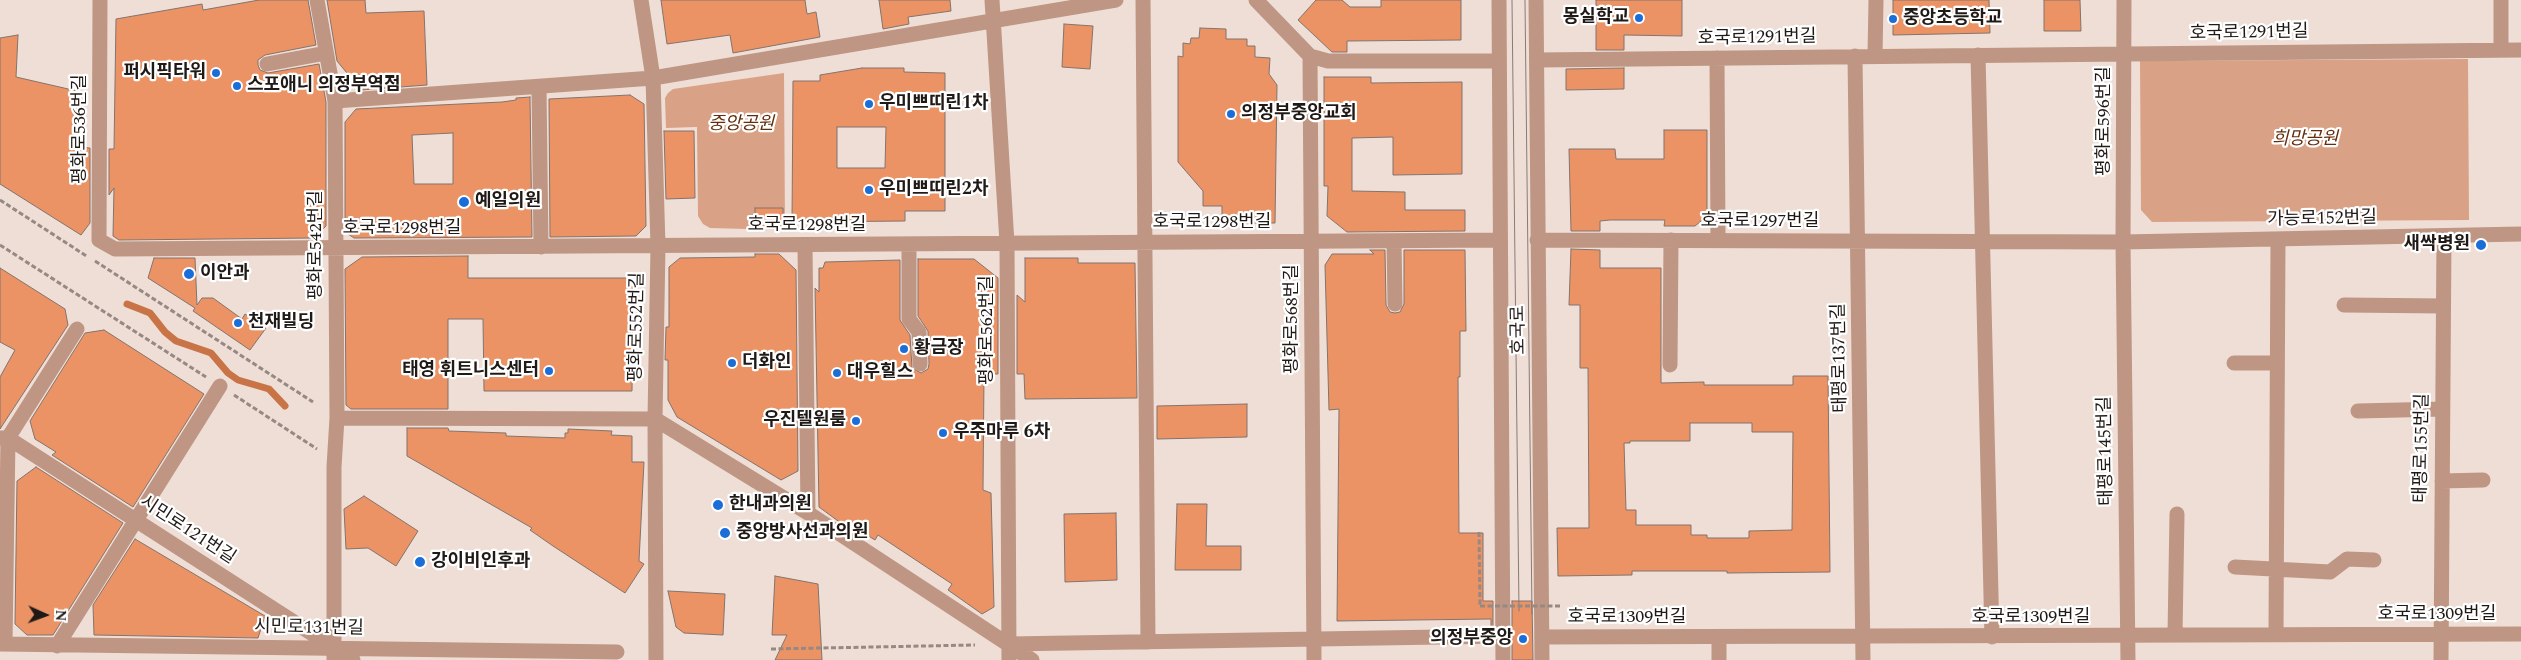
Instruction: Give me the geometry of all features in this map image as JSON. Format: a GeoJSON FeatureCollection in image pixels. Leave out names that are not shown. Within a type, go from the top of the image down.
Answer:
{"type":"FeatureCollection","features":[{"type":"Feature","properties":{"kind":"street","name":"평화로536번길"},"geometry":{"type":"LineString","coordinates":[[100,0],[99,240],[115,249]]}},
{"type":"Feature","properties":{"kind":"street","name":"평화로542번길"},"geometry":{"type":"LineString","coordinates":[[317,0],[335,101],[337,418],[334,467],[334,654]]}},
{"type":"Feature","properties":{"kind":"street","name":"평화로552번길"},"geometry":{"type":"LineString","coordinates":[[641,0],[653,78],[658,246],[655,419],[656,657]]}},
{"type":"Feature","properties":{"kind":"street","name":"평화로562번길"},"geometry":{"type":"LineString","coordinates":[[992,0],[995,21],[1007,243],[1009,660]]}},
{"type":"Feature","properties":{"kind":"street"},"geometry":{"type":"LineString","coordinates":[[335,101],[653,78],[1116,0]]}},
{"type":"Feature","properties":{"kind":"street"},"geometry":{"type":"LineString","coordinates":[[1143,0],[1148,642]]}},
{"type":"Feature","properties":{"kind":"street"},"geometry":{"type":"LineString","coordinates":[[1256,0],[1310,56],[1328,61],[1499,61]]}},
{"type":"Feature","properties":{"kind":"street","name":"호국로"},"geometry":{"type":"LineString","coordinates":[[1499,0],[1503,660]]}},
{"type":"Feature","properties":{"kind":"street","name":"호국로"},"geometry":{"type":"LineString","coordinates":[[1536,0],[1542,660]]}},
{"type":"Feature","properties":{"kind":"street"},"geometry":{"type":"LineString","coordinates":[[1875,56],[1876,0]]}},
{"type":"Feature","properties":{"kind":"street","name":"평화로596번길"},"geometry":{"type":"LineString","coordinates":[[2123,242],[2124,0]]}},
{"type":"Feature","properties":{"kind":"street"},"geometry":{"type":"LineString","coordinates":[[2500,0],[2501,50]]}},
{"type":"Feature","properties":{"kind":"street","name":"호국로1291번길"},"geometry":{"type":"LineString","coordinates":[[1537,60],[2521,50]]}},
{"type":"Feature","properties":{"kind":"street"},"geometry":{"type":"LineString","coordinates":[[268,64],[326,53]]}},
{"type":"Feature","properties":{"kind":"street"},"geometry":{"type":"LineString","coordinates":[[1978,55],[1992,637]]}},
{"type":"Feature","properties":{"kind":"street","name":"평화로568번길"},"geometry":{"type":"LineString","coordinates":[[1310,56],[1314,660]]}},
{"type":"Feature","properties":{"kind":"street","name":"태평로137번길"},"geometry":{"type":"LineString","coordinates":[[1856,56],[1863,660]]}},
{"type":"Feature","properties":{"kind":"street"},"geometry":{"type":"LineString","coordinates":[[1717,58],[1718,240]]}},
{"type":"Feature","properties":{"kind":"street"},"geometry":{"type":"LineString","coordinates":[[540,87],[541,247]]}},
{"type":"Feature","properties":{"kind":"street","name":"가능로152번길"},"geometry":{"type":"LineString","coordinates":[[2123,242],[2521,234]]}},
{"type":"Feature","properties":{"kind":"street","name":"태평로155번길"},"geometry":{"type":"LineString","coordinates":[[2441,660],[2444,236]]}},
{"type":"Feature","properties":{"kind":"street"},"geometry":{"type":"LineString","coordinates":[[2276,634],[2278,239]]}},
{"type":"Feature","properties":{"kind":"street"},"geometry":{"type":"LineString","coordinates":[[1394,240],[1395,304]]}},
{"type":"Feature","properties":{"kind":"street","name":"호국로1298번길"},"geometry":{"type":"LineString","coordinates":[[115,249],[1500,240]]}},
{"type":"Feature","properties":{"kind":"street","name":"호국로1297번길"},"geometry":{"type":"LineString","coordinates":[[1538,240],[2123,242]]}},
{"type":"Feature","properties":{"kind":"street"},"geometry":{"type":"LineString","coordinates":[[1670,365],[1671,240]]}},
{"type":"Feature","properties":{"kind":"street","name":"태평로145번길"},"geometry":{"type":"LineString","coordinates":[[2123,242],[2128,660]]}},
{"type":"Feature","properties":{"kind":"street"},"geometry":{"type":"LineString","coordinates":[[909,244],[909,319],[919,332],[920,364]]}},
{"type":"Feature","properties":{"kind":"street"},"geometry":{"type":"LineString","coordinates":[[805,245],[808,513]]}},
{"type":"Feature","properties":{"kind":"street"},"geometry":{"type":"LineString","coordinates":[[2344,305],[2443,306]]}},
{"type":"Feature","properties":{"kind":"street"},"geometry":{"type":"LineString","coordinates":[[2,644],[4,438],[77,329]]}},
{"type":"Feature","properties":{"kind":"street"},"geometry":{"type":"LineString","coordinates":[[2234,363],[2277,363]]}},
{"type":"Feature","properties":{"kind":"street"},"geometry":{"type":"LineString","coordinates":[[57,646],[220,386]]}},
{"type":"Feature","properties":{"kind":"street"},"geometry":{"type":"LineString","coordinates":[[2358,411],[2442,409]]}},
{"type":"Feature","properties":{"kind":"street"},"geometry":{"type":"LineString","coordinates":[[337,418],[655,419],[808,513],[1032,660]]}},
{"type":"Feature","properties":{"kind":"street","name":"시민로121번길"},"geometry":{"type":"LineString","coordinates":[[4,438],[136,520],[334,654],[353,660]]}},
{"type":"Feature","properties":{"kind":"street"},"geometry":{"type":"LineString","coordinates":[[2442,481],[2483,480]]}},
{"type":"Feature","properties":{"kind":"street"},"geometry":{"type":"LineString","coordinates":[[2175,635],[2177,514]]}},
{"type":"Feature","properties":{"kind":"street"},"geometry":{"type":"LineString","coordinates":[[2236,567],[2276,567],[2330,572],[2347,559],[2374,560]]}},
{"type":"Feature","properties":{"kind":"street","name":"호국로1309번길"},"geometry":{"type":"LineString","coordinates":[[1542,637],[2521,634]]}},
{"type":"Feature","properties":{"kind":"street"},"geometry":{"type":"LineString","coordinates":[[1008,644],[1503,636]]}},
{"type":"Feature","properties":{"kind":"street"},"geometry":{"type":"LineString","coordinates":[[1719,637],[1719,660]]}},
{"type":"Feature","properties":{"kind":"street","name":"시민로131번길"},"geometry":{"type":"LineString","coordinates":[[2,644],[334,654],[617,652]]}},
{"type":"Feature","properties":{"kind":"path"},"geometry":{"type":"LineString","coordinates":[[0,200],[313,402]]}},
{"type":"Feature","properties":{"kind":"path"},"geometry":{"type":"LineString","coordinates":[[0,245],[324,453]]}},
{"type":"Feature","properties":{"kind":"path"},"geometry":{"type":"LineString","coordinates":[[1479,532],[1480,606],[1560,606]]}},
{"type":"Feature","properties":{"kind":"path"},"geometry":{"type":"LineString","coordinates":[[771,649],[1008,644]]}},
{"type":"Feature","properties":{"kind":"green space","name":"희망공원"},"geometry":{"type":"Polygon","coordinates":[[[2468,59],[2469,220],[2152,222],[2141,210],[2140,61],[2468,59]]]}},
{"type":"Feature","properties":{"kind":"green space","name":"중앙공원"},"geometry":{"type":"Polygon","coordinates":[[[784,73],[785,230],[710,228],[703,224],[698,216],[697,127],[666,128],[665,98],[673,89],[784,73]]]}},
{"type":"Feature","properties":{"kind":"building"},"geometry":{"type":"Polygon","coordinates":[[[259,0],[308,0],[316,45],[265,55],[258,60],[258,65],[260,70],[268,73],[319,64],[326,102],[326,226],[314,238],[119,240],[113,236],[114,188],[109,195],[109,149],[114,149],[116,19],[202,4],[203,10],[259,0]]]}},
{"type":"Feature","properties":{"kind":"building"},"geometry":{"type":"Polygon","coordinates":[[[327,0],[365,0],[366,13],[424,11],[427,85],[361,90],[337,61],[327,0]]]}},
{"type":"Feature","properties":{"kind":"building"},"geometry":{"type":"Polygon","coordinates":[[[661,0],[805,0],[807,14],[816,12],[820,37],[733,53],[730,35],[667,44],[661,0]]]}},
{"type":"Feature","properties":{"kind":"building"},"geometry":{"type":"Polygon","coordinates":[[[879,0],[950,0],[951,11],[908,17],[909,24],[883,29],[879,0]]]}},
{"type":"Feature","properties":{"kind":"building"},"geometry":{"type":"Polygon","coordinates":[[[1316,0],[1342,0],[1350,7],[1381,7],[1381,0],[1461,0],[1461,40],[1347,41],[1347,52],[1332,52],[1298,20],[1316,0]]]}},
{"type":"Feature","properties":{"kind":"building","name":"몽실학교"},"geometry":{"type":"Polygon","coordinates":[[[1596,0],[1682,0],[1682,36],[1624,35],[1624,50],[1596,50],[1596,0]]]}},
{"type":"Feature","properties":{"kind":"building"},"geometry":{"type":"Polygon","coordinates":[[[1893,0],[1989,0],[1990,33],[1893,35],[1893,0]]]}},
{"type":"Feature","properties":{"kind":"building"},"geometry":{"type":"Polygon","coordinates":[[[2044,0],[2080,0],[2081,31],[2044,31],[2044,0]]]}},
{"type":"Feature","properties":{"kind":"building"},"geometry":{"type":"Polygon","coordinates":[[[1064,24],[1093,26],[1090,69],[1062,67],[1064,24]]]}},
{"type":"Feature","properties":{"kind":"building","name":"의정부중앙교회"},"geometry":{"type":"Polygon","coordinates":[[[1200,28],[1226,29],[1226,39],[1247,39],[1247,46],[1255,46],[1255,57],[1270,58],[1269,74],[1277,85],[1275,223],[1222,223],[1222,206],[1203,206],[1203,191],[1178,162],[1178,56],[1183,57],[1183,43],[1190,44],[1191,38],[1199,38],[1200,28]]]}},
{"type":"Feature","properties":{"kind":"building"},"geometry":{"type":"Polygon","coordinates":[[[18,35],[16,77],[77,91],[78,147],[90,148],[90,223],[81,235],[0,184],[0,38],[18,35]]]}},
{"type":"Feature","properties":{"kind":"building"},"geometry":{"type":"Polygon","coordinates":[[[862,68],[904,68],[904,72],[945,73],[945,211],[905,211],[905,221],[792,222],[793,81],[820,81],[820,75],[862,68]],[[837,127],[837,168],[885,168],[886,127],[837,127]]]}},
{"type":"Feature","properties":{"kind":"building"},"geometry":{"type":"Polygon","coordinates":[[[1624,68],[1624,89],[1566,90],[1566,69],[1624,68]]]}},
{"type":"Feature","properties":{"kind":"building"},"geometry":{"type":"Polygon","coordinates":[[[1324,77],[1371,77],[1371,83],[1462,82],[1462,174],[1393,175],[1393,137],[1352,138],[1352,191],[1405,192],[1405,210],[1465,210],[1465,231],[1347,232],[1327,216],[1328,186],[1324,186],[1324,77]]]}},
{"type":"Feature","properties":{"kind":"building"},"geometry":{"type":"Polygon","coordinates":[[[630,95],[644,104],[646,226],[636,236],[550,237],[549,99],[630,95]]]}},
{"type":"Feature","properties":{"kind":"building"},"geometry":{"type":"Polygon","coordinates":[[[530,97],[532,237],[354,238],[345,232],[345,122],[356,109],[502,102],[516,100],[516,98],[530,97]],[[453,133],[412,135],[414,184],[453,184],[453,133]]]}},
{"type":"Feature","properties":{"kind":"building"},"geometry":{"type":"Polygon","coordinates":[[[1664,130],[1707,130],[1707,216],[1695,226],[1664,226],[1665,220],[1610,220],[1600,221],[1600,231],[1571,231],[1569,149],[1615,149],[1616,159],[1664,159],[1664,130]]]}},
{"type":"Feature","properties":{"kind":"building"},"geometry":{"type":"Polygon","coordinates":[[[664,131],[694,131],[695,198],[666,199],[664,131]]]}},
{"type":"Feature","properties":{"kind":"building"},"geometry":{"type":"Polygon","coordinates":[[[755,208],[783,208],[783,227],[755,227],[755,208]]]}},
{"type":"Feature","properties":{"kind":"building"},"geometry":{"type":"Polygon","coordinates":[[[1571,249],[1600,250],[1600,268],[1661,268],[1661,383],[1704,382],[1704,385],[1793,385],[1793,376],[1828,376],[1830,572],[1727,573],[1727,571],[1632,571],[1632,575],[1558,576],[1557,528],[1589,528],[1588,368],[1580,368],[1580,305],[1569,305],[1571,249]],[[1690,423],[1690,441],[1630,441],[1630,443],[1624,443],[1626,510],[1636,510],[1636,525],[1691,525],[1691,535],[1707,535],[1707,538],[1749,538],[1749,531],[1792,530],[1793,432],[1752,432],[1752,423],[1690,423]]]}},
{"type":"Feature","properties":{"kind":"building"},"geometry":{"type":"Polygon","coordinates":[[[1370,250],[1385,250],[1386,305],[1390,312],[1395,313],[1400,312],[1404,304],[1404,250],[1465,250],[1466,331],[1460,331],[1460,377],[1458,377],[1459,533],[1483,533],[1483,601],[1493,601],[1493,627],[1491,627],[1491,619],[1337,621],[1339,409],[1329,410],[1325,265],[1332,254],[1374,254],[1370,250]]]}},
{"type":"Feature","properties":{"kind":"building"},"geometry":{"type":"Polygon","coordinates":[[[755,254],[779,254],[796,270],[798,471],[781,480],[677,417],[668,400],[668,360],[665,360],[666,327],[669,327],[669,267],[680,258],[755,257],[755,254]]]}},
{"type":"Feature","properties":{"kind":"building"},"geometry":{"type":"Polygon","coordinates":[[[468,256],[468,278],[633,278],[632,391],[484,391],[483,319],[448,319],[448,409],[351,409],[346,405],[345,269],[362,257],[468,256]]]}},
{"type":"Feature","properties":{"kind":"building"},"geometry":{"type":"Polygon","coordinates":[[[154,258],[195,258],[197,305],[202,298],[213,298],[242,319],[245,314],[266,328],[250,350],[193,311],[195,308],[148,278],[154,258]]]}},
{"type":"Feature","properties":{"kind":"building"},"geometry":{"type":"Polygon","coordinates":[[[1025,258],[1078,258],[1078,263],[1135,263],[1137,398],[1025,399],[1024,374],[1017,374],[1017,295],[1025,302],[1025,258]]]}},
{"type":"Feature","properties":{"kind":"building"},"geometry":{"type":"Polygon","coordinates":[[[918,259],[974,259],[998,278],[998,374],[984,374],[983,490],[991,493],[994,607],[982,614],[948,590],[952,584],[878,535],[875,540],[851,525],[849,529],[819,507],[815,288],[819,292],[819,268],[823,268],[825,262],[900,260],[900,320],[910,335],[912,368],[921,373],[928,369],[929,364],[928,331],[918,316],[918,259]]]}},
{"type":"Feature","properties":{"kind":"building"},"geometry":{"type":"Polygon","coordinates":[[[0,268],[65,309],[68,325],[0,429],[0,377],[15,350],[0,342],[0,268]]]}},
{"type":"Feature","properties":{"kind":"building"},"geometry":{"type":"Polygon","coordinates":[[[104,330],[204,394],[133,507],[52,455],[56,452],[35,439],[30,421],[85,333],[104,330]]]}},
{"type":"Feature","properties":{"kind":"building"},"geometry":{"type":"Polygon","coordinates":[[[1247,404],[1247,437],[1157,439],[1157,406],[1247,404]]]}},
{"type":"Feature","properties":{"kind":"building"},"geometry":{"type":"Polygon","coordinates":[[[407,428],[448,428],[449,431],[506,433],[506,436],[565,438],[565,433],[568,433],[568,429],[612,431],[611,435],[632,436],[632,462],[644,462],[639,561],[644,564],[625,593],[530,530],[532,528],[407,456],[407,428]]]}},
{"type":"Feature","properties":{"kind":"building"},"geometry":{"type":"Polygon","coordinates":[[[36,467],[123,523],[53,635],[27,635],[15,624],[17,481],[36,467]]]}},
{"type":"Feature","properties":{"kind":"building"},"geometry":{"type":"Polygon","coordinates":[[[364,496],[418,531],[396,566],[368,548],[346,549],[344,509],[364,496]]]}},
{"type":"Feature","properties":{"kind":"building"},"geometry":{"type":"Polygon","coordinates":[[[1177,504],[1207,504],[1206,546],[1241,546],[1241,570],[1175,570],[1177,504]]]}},
{"type":"Feature","properties":{"kind":"building"},"geometry":{"type":"Polygon","coordinates":[[[1116,513],[1117,580],[1065,582],[1064,514],[1116,513]]]}},
{"type":"Feature","properties":{"kind":"building"},"geometry":{"type":"Polygon","coordinates":[[[135,539],[265,616],[258,638],[94,635],[93,605],[135,539]]]}},
{"type":"Feature","properties":{"kind":"building"},"geometry":{"type":"Polygon","coordinates":[[[775,576],[818,584],[822,660],[775,660],[787,635],[772,635],[775,576]]]}},
{"type":"Feature","properties":{"kind":"building"},"geometry":{"type":"Polygon","coordinates":[[[668,591],[725,594],[723,635],[684,633],[676,627],[668,591]]]}},
{"type":"Feature","properties":{"kind":"building"},"geometry":{"type":"Polygon","coordinates":[[[1512,601],[1532,601],[1533,660],[1512,660],[1512,601]]]}},
{"type":"Feature","properties":{"kind":"waterway"},"geometry":{"type":"LineString","coordinates":[[127,304],[150,313],[165,332],[176,341],[211,353],[228,373],[238,380],[269,389],[285,406]]}},
{"type":"Feature","properties":{"kind":"tram line"},"geometry":{"type":"LineString","coordinates":[[1512,0],[1519,611]]}},
{"type":"Feature","properties":{"kind":"tram line"},"geometry":{"type":"LineString","coordinates":[[1525,0],[1532,614]]}},
{"type":"Feature","properties":{"kind":"place","name":"몽실학교"},"geometry":{"type":"Point","coordinates":[1639,18]}},
{"type":"Feature","properties":{"kind":"place","name":"중앙초등학교"},"geometry":{"type":"Point","coordinates":[1893,19]}},
{"type":"Feature","properties":{"kind":"place","name":"퍼시픽타워"},"geometry":{"type":"Point","coordinates":[216,73]}},
{"type":"Feature","properties":{"kind":"place","name":"스포애니 의정부역점"},"geometry":{"type":"Point","coordinates":[237,86]}},
{"type":"Feature","properties":{"kind":"place","name":"우미쁘띠린1차"},"geometry":{"type":"Point","coordinates":[869,104]}},
{"type":"Feature","properties":{"kind":"place","name":"의정부중앙교회"},"geometry":{"type":"Point","coordinates":[1231,114]}},
{"type":"Feature","properties":{"kind":"place","name":"우미쁘띠린2차"},"geometry":{"type":"Point","coordinates":[869,190]}},
{"type":"Feature","properties":{"kind":"place","name":"예일의원"},"geometry":{"type":"Point","coordinates":[464,202]}},
{"type":"Feature","properties":{"kind":"place","name":"새싹병원"},"geometry":{"type":"Point","coordinates":[2481,245]}},
{"type":"Feature","properties":{"kind":"place","name":"이안과"},"geometry":{"type":"Point","coordinates":[189,274]}},
{"type":"Feature","properties":{"kind":"place","name":"천재빌딩"},"geometry":{"type":"Point","coordinates":[238,323]}},
{"type":"Feature","properties":{"kind":"place","name":"황금장"},"geometry":{"type":"Point","coordinates":[904,349]}},
{"type":"Feature","properties":{"kind":"place","name":"더화인"},"geometry":{"type":"Point","coordinates":[732,363]}},
{"type":"Feature","properties":{"kind":"place","name":"태영 휘트니스센터"},"geometry":{"type":"Point","coordinates":[549,371]}},
{"type":"Feature","properties":{"kind":"place","name":"대우힐스"},"geometry":{"type":"Point","coordinates":[837,373]}},
{"type":"Feature","properties":{"kind":"place","name":"우진텔원룸"},"geometry":{"type":"Point","coordinates":[856,421]}},
{"type":"Feature","properties":{"kind":"place","name":"우주마루 6차"},"geometry":{"type":"Point","coordinates":[943,433]}},
{"type":"Feature","properties":{"kind":"place","name":"한내과의원"},"geometry":{"type":"Point","coordinates":[718,505]}},
{"type":"Feature","properties":{"kind":"place","name":"중앙방사선과의원"},"geometry":{"type":"Point","coordinates":[725,533]}},
{"type":"Feature","properties":{"kind":"place","name":"강이비인후과"},"geometry":{"type":"Point","coordinates":[420,562]}},
{"type":"Feature","properties":{"kind":"place","name":"의정부중앙"},"geometry":{"type":"Point","coordinates":[1523,639]}}]}
